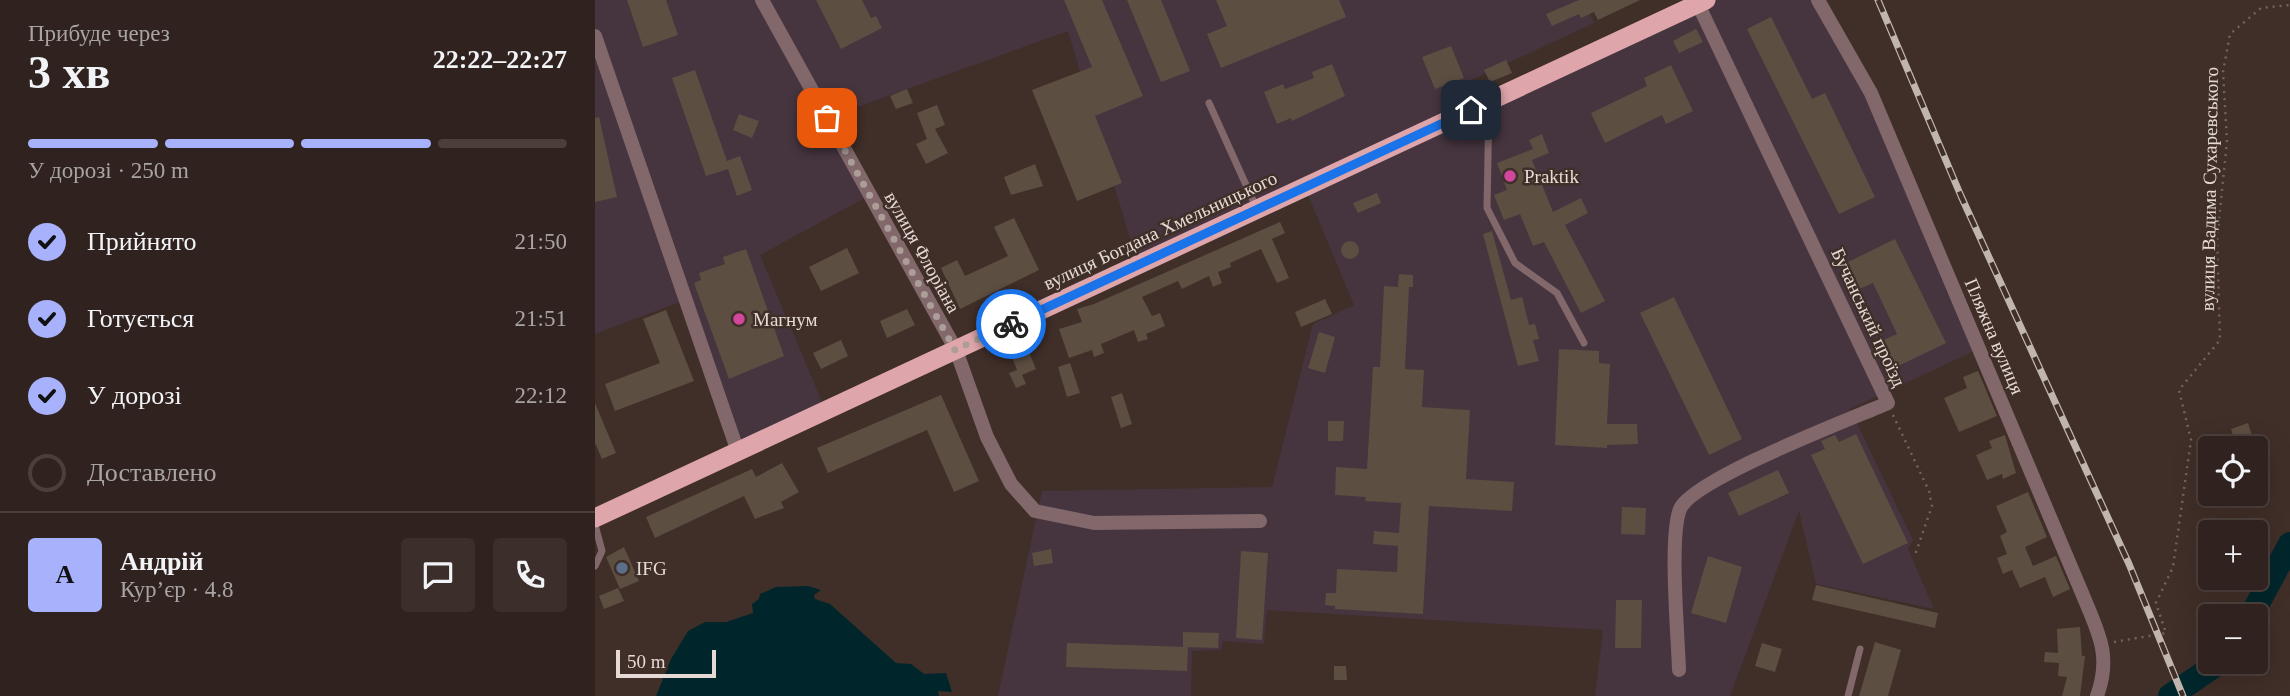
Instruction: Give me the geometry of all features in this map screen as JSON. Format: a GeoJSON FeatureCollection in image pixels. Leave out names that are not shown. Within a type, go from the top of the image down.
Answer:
{"type":"FeatureCollection","features":[{"type":"Feature","properties":{"kind":"highway","name":"вулиця Богдана Хмельницького"},"geometry":{"type":"LineString","coordinates":[[595,518],[1702,2]]}},
{"type":"Feature","properties":{"kind":"street","name":"вулиця Флоріана"},"geometry":{"type":"LineString","coordinates":[[762,0],[955,350],[987,437],[1011,484],[1035,511],[1094,523],[1260,522]]}},
{"type":"Feature","properties":{"kind":"street","name":"Пляжна вулиця"},"geometry":{"type":"LineString","coordinates":[[1818,0],[1871,93],[2103,644],[2105,666],[2097,696]]}},
{"type":"Feature","properties":{"kind":"street","name":"Бучанський проїзд"},"geometry":{"type":"LineString","coordinates":[[1679,670],[1676,538],[1680,510],[1690,495],[1761,458],[1888,402],[1702,2]]}},
{"type":"Feature","properties":{"kind":"street"},"geometry":{"type":"LineString","coordinates":[[595,36],[737,452]]}},
{"type":"Feature","properties":{"kind":"lane"},"geometry":{"type":"LineString","coordinates":[[1489,101],[1487,208],[1515,262],[1557,293],[1584,343]]}},
{"type":"Feature","properties":{"kind":"lane"},"geometry":{"type":"LineString","coordinates":[[1209,103],[1257,209]]}},
{"type":"Feature","properties":{"kind":"lane"},"geometry":{"type":"LineString","coordinates":[[595,525],[602,551],[595,566]]}},
{"type":"Feature","properties":{"kind":"lane"},"geometry":{"type":"LineString","coordinates":[[1848,696],[1860,649]]}},
{"type":"Feature","properties":{"kind":"path","name":"вулиця Вадима Сухаревського"},"geometry":{"type":"LineString","coordinates":[[2103,644],[2166,633],[2156,603],[2173,567],[2191,440],[2179,390],[2220,340],[2217,240],[2227,141],[2223,72],[2230,34],[2261,8],[2290,5]]}},
{"type":"Feature","properties":{"kind":"path"},"geometry":{"type":"LineString","coordinates":[[1888,402],[1929,491],[1931,506],[1915,555]]}},
{"type":"Feature","properties":{"kind":"shaded area"},"geometry":{"type":"Polygon","coordinates":[[[595,0],[1584,0],[1594,23],[1465,83],[1470,109],[1708,0],[1812,0],[1866,95],[1974,351],[1850,409],[1913,540],[1908,549],[1934,609],[1816,584],[1799,511],[1730,696],[1595,696],[1603,630],[1267,610],[1264,644],[1223,641],[1221,650],[1192,651],[1191,696],[998,696],[1042,491],[1272,487],[1313,324],[1354,305],[1305,188],[1138,265],[1068,31],[827,118],[870,195],[760,255],[826,411],[738,452],[685,300],[595,334],[595,0]]]}},
{"type":"Feature","properties":{"kind":"water"},"geometry":{"type":"Polygon","coordinates":[[[808,586],[821,590],[814,595],[815,599],[830,604],[896,663],[911,664],[924,674],[946,673],[952,692],[938,691],[939,696],[656,696],[671,659],[688,631],[705,622],[726,622],[753,613],[752,604],[759,599],[760,594],[776,587],[808,586]]]}},
{"type":"Feature","properties":{"kind":"building"},"geometry":{"type":"Polygon","coordinates":[[[627,0],[666,0],[678,35],[643,47],[627,0]]]}},
{"type":"Feature","properties":{"kind":"building"},"geometry":{"type":"Polygon","coordinates":[[[816,0],[862,0],[871,18],[876,16],[882,28],[841,49],[816,0]]]}},
{"type":"Feature","properties":{"kind":"building"},"geometry":{"type":"Polygon","coordinates":[[[1064,0],[1102,0],[1143,96],[1095,116],[1122,183],[1077,201],[1032,90],[1092,67],[1064,0]]]}},
{"type":"Feature","properties":{"kind":"building"},"geometry":{"type":"Polygon","coordinates":[[[1127,0],[1161,0],[1190,71],[1161,82],[1127,0]]]}},
{"type":"Feature","properties":{"kind":"building"},"geometry":{"type":"Polygon","coordinates":[[[1216,0],[1339,0],[1346,17],[1221,68],[1207,34],[1227,26],[1216,0]]]}},
{"type":"Feature","properties":{"kind":"building"},"geometry":{"type":"Polygon","coordinates":[[[1579,0],[1640,0],[1598,20],[1594,12],[1581,18],[1579,14],[1552,26],[1546,14],[1579,0]]]}},
{"type":"Feature","properties":{"kind":"building"},"geometry":{"type":"Polygon","coordinates":[[[1771,17],[1812,99],[1825,93],[1875,197],[1839,214],[1747,29],[1771,17]]]}},
{"type":"Feature","properties":{"kind":"building"},"geometry":{"type":"Polygon","coordinates":[[[1696,29],[1703,42],[1679,53],[1673,41],[1696,29]]]}},
{"type":"Feature","properties":{"kind":"building"},"geometry":{"type":"Polygon","coordinates":[[[1451,46],[1464,78],[1435,89],[1422,57],[1451,46]]]}},
{"type":"Feature","properties":{"kind":"building"},"geometry":{"type":"Polygon","coordinates":[[[1506,60],[1512,73],[1490,82],[1484,70],[1506,60]]]}},
{"type":"Feature","properties":{"kind":"building"},"geometry":{"type":"Polygon","coordinates":[[[1332,64],[1345,96],[1292,121],[1291,118],[1277,124],[1264,92],[1283,84],[1285,89],[1314,78],[1312,72],[1332,64]]]}},
{"type":"Feature","properties":{"kind":"building"},"geometry":{"type":"Polygon","coordinates":[[[1671,65],[1693,111],[1666,124],[1662,115],[1605,143],[1591,113],[1647,86],[1644,78],[1671,65]]]}},
{"type":"Feature","properties":{"kind":"building"},"geometry":{"type":"Polygon","coordinates":[[[695,70],[727,161],[740,156],[752,190],[737,196],[728,169],[706,176],[672,78],[695,70]]]}},
{"type":"Feature","properties":{"kind":"building"},"geometry":{"type":"Polygon","coordinates":[[[907,89],[913,103],[896,109],[890,96],[907,89]]]}},
{"type":"Feature","properties":{"kind":"building"},"geometry":{"type":"Polygon","coordinates":[[[937,105],[945,125],[935,129],[948,153],[926,164],[916,144],[927,139],[917,113],[937,105]]]}},
{"type":"Feature","properties":{"kind":"building"},"geometry":{"type":"Polygon","coordinates":[[[739,114],[759,121],[752,138],[733,130],[739,114]]]}},
{"type":"Feature","properties":{"kind":"building"},"geometry":{"type":"Polygon","coordinates":[[[599,117],[617,197],[595,202],[595,118],[599,117]]]}},
{"type":"Feature","properties":{"kind":"building"},"geometry":{"type":"Polygon","coordinates":[[[1542,134],[1549,153],[1532,160],[1553,212],[1581,198],[1588,213],[1565,225],[1605,301],[1581,313],[1544,242],[1533,246],[1520,214],[1504,220],[1494,195],[1507,190],[1497,163],[1533,149],[1529,140],[1542,134]]]}},
{"type":"Feature","properties":{"kind":"building"},"geometry":{"type":"Polygon","coordinates":[[[1035,164],[1043,186],[1011,195],[1004,177],[1035,164]]]}},
{"type":"Feature","properties":{"kind":"building"},"geometry":{"type":"Polygon","coordinates":[[[1377,193],[1381,203],[1358,213],[1353,203],[1377,193]]]}},
{"type":"Feature","properties":{"kind":"building"},"geometry":{"type":"Polygon","coordinates":[[[1014,218],[1039,270],[960,309],[941,268],[957,260],[965,276],[1008,256],[994,227],[1014,218]]]}},
{"type":"Feature","properties":{"kind":"building"},"geometry":{"type":"Polygon","coordinates":[[[1280,222],[1285,233],[1272,239],[1289,278],[1277,283],[1261,249],[1230,263],[1231,267],[1218,272],[1222,283],[1213,287],[1209,276],[1182,289],[1178,281],[1142,297],[1152,316],[1160,313],[1165,326],[1146,334],[1148,339],[1138,342],[1134,330],[1101,344],[1104,353],[1094,357],[1092,350],[1069,358],[1059,329],[1082,322],[1077,309],[1094,304],[1280,222]]]}},
{"type":"Feature","properties":{"kind":"building"},"geometry":{"type":"Polygon","coordinates":[[[1492,231],[1511,300],[1522,297],[1529,325],[1535,324],[1539,339],[1533,340],[1539,361],[1518,366],[1483,234],[1492,231]]]}},
{"type":"Feature","properties":{"kind":"building"},"geometry":{"type":"Polygon","coordinates":[[[1895,239],[1946,343],[1890,370],[1877,343],[1897,334],[1873,283],[1852,292],[1840,266],[1895,239]]]}},
{"type":"Feature","properties":{"kind":"building"},"geometry":{"type":"Polygon","coordinates":[[[1350,241],[1356,244],[1359,250],[1356,256],[1350,259],[1344,256],[1341,250],[1344,244],[1350,241]]]}},
{"type":"Feature","properties":{"kind":"building"},"geometry":{"type":"Polygon","coordinates":[[[847,248],[859,273],[821,291],[809,267],[847,248]]]}},
{"type":"Feature","properties":{"kind":"building","name":"Магнум"},"geometry":{"type":"Polygon","coordinates":[[[746,249],[784,356],[729,379],[694,283],[701,280],[699,273],[725,264],[723,257],[746,249]]]}},
{"type":"Feature","properties":{"kind":"building"},"geometry":{"type":"Polygon","coordinates":[[[1399,274],[1413,275],[1413,287],[1409,287],[1405,369],[1424,370],[1422,407],[1470,410],[1466,479],[1514,482],[1512,511],[1429,506],[1423,614],[1335,609],[1335,606],[1325,605],[1326,593],[1336,593],[1337,569],[1397,572],[1398,546],[1373,544],[1374,531],[1399,533],[1401,503],[1365,501],[1366,497],[1335,495],[1336,467],[1367,469],[1373,367],[1380,367],[1384,286],[1398,287],[1399,274]]]}},
{"type":"Feature","properties":{"kind":"building"},"geometry":{"type":"Polygon","coordinates":[[[1674,297],[1742,439],[1709,455],[1640,313],[1674,297]]]}},
{"type":"Feature","properties":{"kind":"building"},"geometry":{"type":"Polygon","coordinates":[[[1325,299],[1332,314],[1301,327],[1295,312],[1325,299]]]}},
{"type":"Feature","properties":{"kind":"building"},"geometry":{"type":"Polygon","coordinates":[[[907,309],[915,325],[887,338],[880,321],[907,309]]]}},
{"type":"Feature","properties":{"kind":"building"},"geometry":{"type":"Polygon","coordinates":[[[666,310],[694,381],[615,411],[605,384],[660,363],[643,319],[666,310]]]}},
{"type":"Feature","properties":{"kind":"building"},"geometry":{"type":"Polygon","coordinates":[[[1319,332],[1335,337],[1325,373],[1308,368],[1319,332]]]}},
{"type":"Feature","properties":{"kind":"building"},"geometry":{"type":"Polygon","coordinates":[[[1023,338],[1036,369],[1022,375],[1026,384],[1016,388],[1009,373],[1017,370],[1007,345],[1023,338]]]}},
{"type":"Feature","properties":{"kind":"building"},"geometry":{"type":"Polygon","coordinates":[[[841,340],[848,356],[821,369],[813,353],[841,340]]]}},
{"type":"Feature","properties":{"kind":"building"},"geometry":{"type":"Polygon","coordinates":[[[1559,349],[1599,351],[1599,363],[1610,364],[1607,424],[1637,424],[1638,444],[1607,445],[1607,448],[1555,445],[1559,349]]]}},
{"type":"Feature","properties":{"kind":"building"},"geometry":{"type":"Polygon","coordinates":[[[1070,363],[1080,393],[1067,397],[1058,367],[1070,363]]]}},
{"type":"Feature","properties":{"kind":"building"},"geometry":{"type":"Polygon","coordinates":[[[1978,371],[1997,416],[1959,432],[1944,398],[1967,388],[1963,377],[1978,371]]]}},
{"type":"Feature","properties":{"kind":"building"},"geometry":{"type":"Polygon","coordinates":[[[1122,393],[1132,424],[1121,428],[1111,397],[1122,393]]]}},
{"type":"Feature","properties":{"kind":"building"},"geometry":{"type":"Polygon","coordinates":[[[941,395],[979,481],[954,492],[927,430],[828,473],[817,448],[941,395]]]}},
{"type":"Feature","properties":{"kind":"building"},"geometry":{"type":"Polygon","coordinates":[[[595,403],[616,453],[602,459],[595,443],[595,403]]]}},
{"type":"Feature","properties":{"kind":"building"},"geometry":{"type":"Polygon","coordinates":[[[1328,421],[1344,421],[1343,441],[1328,441],[1328,421]]]}},
{"type":"Feature","properties":{"kind":"building"},"geometry":{"type":"Polygon","coordinates":[[[2248,423],[2252,436],[2233,436],[2231,429],[2248,423]]]}},
{"type":"Feature","properties":{"kind":"building"},"geometry":{"type":"Polygon","coordinates":[[[1856,434],[1908,543],[1863,564],[1811,455],[1825,449],[1821,441],[1835,435],[1839,442],[1856,434]]]}},
{"type":"Feature","properties":{"kind":"building"},"geometry":{"type":"Polygon","coordinates":[[[2005,435],[2016,473],[2003,479],[2002,474],[1987,480],[1976,455],[1992,448],[1989,441],[2005,435]]]}},
{"type":"Feature","properties":{"kind":"building"},"geometry":{"type":"Polygon","coordinates":[[[782,463],[799,492],[781,502],[784,508],[755,519],[744,496],[655,538],[646,517],[752,469],[756,477],[782,463]]]}},
{"type":"Feature","properties":{"kind":"building"},"geometry":{"type":"Polygon","coordinates":[[[1778,470],[1789,493],[1739,516],[1728,493],[1778,470]]]}},
{"type":"Feature","properties":{"kind":"building"},"geometry":{"type":"Polygon","coordinates":[[[2028,492],[2047,537],[2025,547],[2033,566],[2056,556],[2070,589],[2053,597],[2045,577],[2020,588],[2012,570],[2003,574],[1997,558],[2007,554],[2000,536],[2007,532],[1996,506],[2028,492]]]}},
{"type":"Feature","properties":{"kind":"building"},"geometry":{"type":"Polygon","coordinates":[[[1622,507],[1646,508],[1645,535],[1621,534],[1622,507]]]}},
{"type":"Feature","properties":{"kind":"building","name":"IFG"},"geometry":{"type":"Polygon","coordinates":[[[624,547],[639,581],[620,589],[606,557],[624,547]]]}},
{"type":"Feature","properties":{"kind":"building"},"geometry":{"type":"Polygon","coordinates":[[[1051,549],[1053,563],[1034,566],[1032,553],[1051,549]]]}},
{"type":"Feature","properties":{"kind":"building"},"geometry":{"type":"Polygon","coordinates":[[[1241,551],[1268,553],[1262,640],[1236,638],[1241,551]]]}},
{"type":"Feature","properties":{"kind":"building"},"geometry":{"type":"Polygon","coordinates":[[[1708,556],[1742,567],[1726,623],[1691,613],[1708,556]]]}},
{"type":"Feature","properties":{"kind":"building"},"geometry":{"type":"Polygon","coordinates":[[[1816,585],[1938,613],[1935,628],[1812,600],[1816,585]]]}},
{"type":"Feature","properties":{"kind":"building"},"geometry":{"type":"Polygon","coordinates":[[[618,588],[624,601],[604,609],[599,596],[618,588]]]}},
{"type":"Feature","properties":{"kind":"building"},"geometry":{"type":"Polygon","coordinates":[[[1616,600],[1642,600],[1641,648],[1615,648],[1616,600]]]}},
{"type":"Feature","properties":{"kind":"building"},"geometry":{"type":"Polygon","coordinates":[[[2080,627],[2082,656],[2085,656],[2080,696],[2062,696],[2067,677],[2058,676],[2059,663],[2044,662],[2045,652],[2058,653],[2057,629],[2080,627]]]}},
{"type":"Feature","properties":{"kind":"building"},"geometry":{"type":"Polygon","coordinates":[[[1183,632],[1219,633],[1218,648],[1183,647],[1183,632]]]}},
{"type":"Feature","properties":{"kind":"building"},"geometry":{"type":"Polygon","coordinates":[[[1875,642],[1901,650],[1888,696],[1859,696],[1875,642]]]}},
{"type":"Feature","properties":{"kind":"building"},"geometry":{"type":"Polygon","coordinates":[[[1067,643],[1188,647],[1187,671],[1066,667],[1067,643]]]}},
{"type":"Feature","properties":{"kind":"building"},"geometry":{"type":"Polygon","coordinates":[[[1762,643],[1782,649],[1775,672],[1755,666],[1762,643]]]}},
{"type":"Feature","properties":{"kind":"building"},"geometry":{"type":"Polygon","coordinates":[[[1334,666],[1346,666],[1347,680],[1334,680],[1334,666]]]}},
{"type":"Feature","properties":{"kind":"waterway"},"geometry":{"type":"LineString","coordinates":[[2258,604],[2290,544]]}},
{"type":"Feature","properties":{"kind":"waterway"},"geometry":{"type":"LineString","coordinates":[[2170,696],[2202,674]]}},
{"type":"Feature","properties":{"kind":"railway"},"geometry":{"type":"LineString","coordinates":[[1878,0],[1961,196],[2129,564],[2183,696]]}},
{"type":"Feature","properties":{"kind":"way so far"},"geometry":{"type":"LineString","coordinates":[[827,118],[955,350],[1011,324]]}},
{"type":"Feature","properties":{"kind":"place","name":"Praktik"},"geometry":{"type":"Point","coordinates":[1510,176]}},
{"type":"Feature","properties":{"kind":"place","name":"Магнум"},"geometry":{"type":"Point","coordinates":[739,319]}},
{"type":"Feature","properties":{"kind":"place","name":"IFG"},"geometry":{"type":"Point","coordinates":[622,568]}},
{"type":"Feature","properties":{"kind":"route"},"geometry":{"type":"LineString","coordinates":[[1011,324],[1471,110]]}}]}
